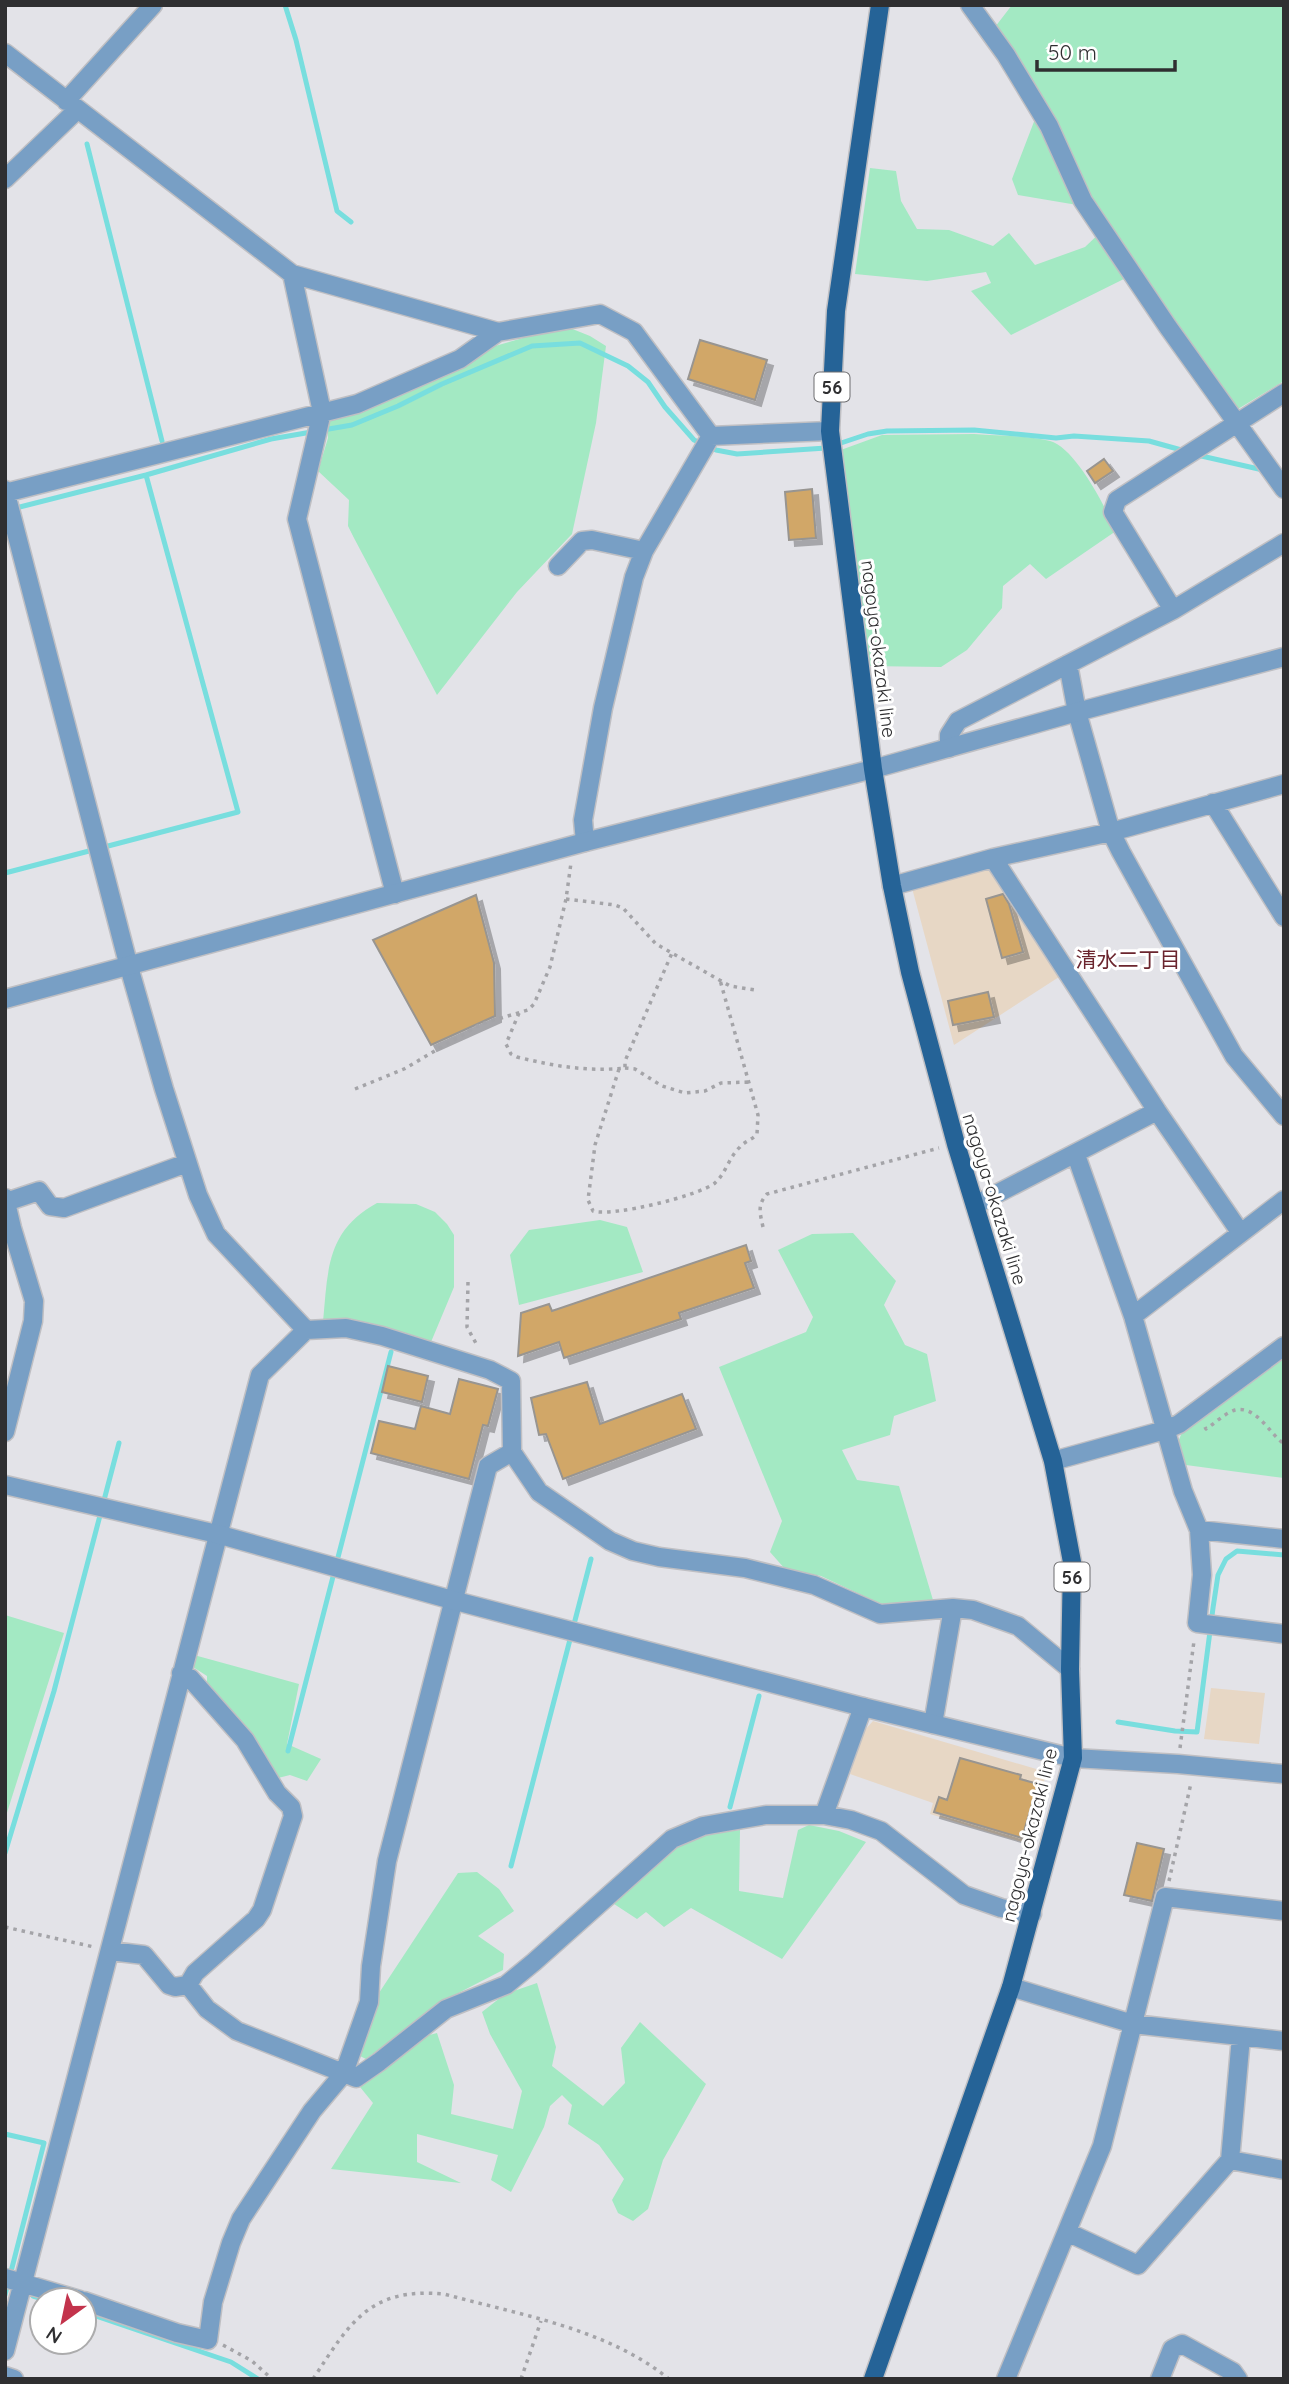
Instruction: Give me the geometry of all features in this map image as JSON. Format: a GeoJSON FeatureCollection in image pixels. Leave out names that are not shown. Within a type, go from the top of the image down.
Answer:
{"type":"FeatureCollection","features":[{"type":"Feature","properties":{"kind":"main road","name":"nagoya-okazaki line"},"geometry":{"type":"LineString","coordinates":[[873,2379],[1012,1987],[1073,1758],[1070,1669],[1072,1562],[1053,1461],[928,1044],[892,886],[873,769],[830,431],[836,311],[880,5]]}},
{"type":"Feature","properties":{"kind":"street"},"geometry":{"type":"LineString","coordinates":[[5,179],[72,105],[153,5]]}},
{"type":"Feature","properties":{"kind":"street"},"geometry":{"type":"LineString","coordinates":[[970,5],[1006,55],[1049,126],[1083,201],[1168,327],[1284,489]]}},
{"type":"Feature","properties":{"kind":"street"},"geometry":{"type":"LineString","coordinates":[[5,53],[292,274],[498,332]]}},
{"type":"Feature","properties":{"kind":"street"},"geometry":{"type":"LineString","coordinates":[[292,274],[322,412],[297,519],[395,894]]}},
{"type":"Feature","properties":{"kind":"street"},"geometry":{"type":"LineString","coordinates":[[306,1330],[216,1234],[198,1195],[130,967],[5,492],[357,404],[460,359],[498,332],[600,314],[634,332],[711,436]]}},
{"type":"Feature","properties":{"kind":"street"},"geometry":{"type":"LineString","coordinates":[[1173,610],[1113,512],[1117,500],[1284,393]]}},
{"type":"Feature","properties":{"kind":"street"},"geometry":{"type":"LineString","coordinates":[[711,436],[830,431]]}},
{"type":"Feature","properties":{"kind":"street"},"geometry":{"type":"LineString","coordinates":[[577,845],[603,708],[634,578],[644,551],[711,436]]}},
{"type":"Feature","properties":{"kind":"street"},"geometry":{"type":"LineString","coordinates":[[558,566],[582,541],[592,540],[644,551]]}},
{"type":"Feature","properties":{"kind":"street"},"geometry":{"type":"LineString","coordinates":[[949,748],[948,735],[958,720],[1173,610],[1284,543]]}},
{"type":"Feature","properties":{"kind":"street"},"geometry":{"type":"LineString","coordinates":[[5,999],[1284,657]]}},
{"type":"Feature","properties":{"kind":"street"},"geometry":{"type":"LineString","coordinates":[[1068,664],[1077,712],[1111,832],[1234,1056],[1284,1116]]}},
{"type":"Feature","properties":{"kind":"street"},"geometry":{"type":"LineString","coordinates":[[892,886],[993,858],[1111,832],[1284,784]]}},
{"type":"Feature","properties":{"kind":"street"},"geometry":{"type":"LineString","coordinates":[[1213,803],[1284,917]]}},
{"type":"Feature","properties":{"kind":"street"},"geometry":{"type":"LineString","coordinates":[[993,858],[1157,1111],[1240,1232]]}},
{"type":"Feature","properties":{"kind":"street"},"geometry":{"type":"LineString","coordinates":[[975,1205],[1157,1111]]}},
{"type":"Feature","properties":{"kind":"street"},"geometry":{"type":"LineString","coordinates":[[1076,1155],[1133,1316],[1165,1430],[1199,1530],[1202,1575],[1197,1623],[1284,1634]]}},
{"type":"Feature","properties":{"kind":"street"},"geometry":{"type":"LineString","coordinates":[[5,1432],[33,1321],[34,1301],[6,1200],[39,1191],[50,1206],[64,1208],[187,1163]]}},
{"type":"Feature","properties":{"kind":"street"},"geometry":{"type":"LineString","coordinates":[[1133,1316],[1284,1200]]}},
{"type":"Feature","properties":{"kind":"street"},"geometry":{"type":"LineString","coordinates":[[5,2351],[260,1375],[306,1330],[346,1328],[370,1333],[494,1372],[511,1381],[512,1452],[540,1492],[610,1541],[633,1551],[690,1562],[745,1568],[814,1584],[880,1614],[953,1608],[973,1610],[1018,1626],[1070,1669]]}},
{"type":"Feature","properties":{"kind":"street"},"geometry":{"type":"LineString","coordinates":[[1053,1461],[1165,1430],[1194,1413],[1284,1346]]}},
{"type":"Feature","properties":{"kind":"street"},"geometry":{"type":"LineString","coordinates":[[98,2306],[177,2333],[208,2340],[214,2302],[241,2219],[312,2111],[344,2073],[369,2002],[371,1966],[387,1861],[488,1466],[512,1452]]}},
{"type":"Feature","properties":{"kind":"street"},"geometry":{"type":"LineString","coordinates":[[5,1485],[217,1534],[452,1600],[863,1707],[1073,1758],[1284,1774]]}},
{"type":"Feature","properties":{"kind":"street"},"geometry":{"type":"LineString","coordinates":[[1199,1530],[1284,1539]]}},
{"type":"Feature","properties":{"kind":"street"},"geometry":{"type":"LineString","coordinates":[[933,1724],[953,1608]]}},
{"type":"Feature","properties":{"kind":"street"},"geometry":{"type":"LineString","coordinates":[[181,1673],[190,1678],[245,1740],[277,1793],[291,1807],[293,1816],[262,1910],[256,1919],[195,1973],[188,1985]]}},
{"type":"Feature","properties":{"kind":"street"},"geometry":{"type":"LineString","coordinates":[[824,1815],[863,1707]]}},
{"type":"Feature","properties":{"kind":"street"},"geometry":{"type":"LineString","coordinates":[[188,1985],[207,2008],[237,2031],[356,2078],[446,2009],[506,1985],[645,1861],[681,1833],[703,1826],[766,1815],[824,1815],[851,1820],[881,1831],[964,1895],[1001,1908],[1032,1914]]}},
{"type":"Feature","properties":{"kind":"street"},"geometry":{"type":"LineString","coordinates":[[1006,2379],[1101,2146],[1165,1897],[1284,1911]]}},
{"type":"Feature","properties":{"kind":"street"},"geometry":{"type":"LineString","coordinates":[[110,1951],[144,1955],[169,1985],[188,1985]]}},
{"type":"Feature","properties":{"kind":"street"},"geometry":{"type":"LineString","coordinates":[[1012,1987],[1133,2024],[1284,2041]]}},
{"type":"Feature","properties":{"kind":"street"},"geometry":{"type":"LineString","coordinates":[[1067,2232],[1138,2265],[1230,2160],[1241,2037]]}},
{"type":"Feature","properties":{"kind":"street"},"geometry":{"type":"LineString","coordinates":[[1230,2160],[1284,2170]]}},
{"type":"Feature","properties":{"kind":"street"},"geometry":{"type":"LineString","coordinates":[[5,2278],[33,2286]]}},
{"type":"Feature","properties":{"kind":"street"},"geometry":{"type":"LineString","coordinates":[[1160,2379],[1172,2349],[1182,2344],[1234,2372],[1238,2379]]}},
{"type":"Feature","properties":{"kind":"street"},"geometry":{"type":"LineString","coordinates":[[5,2376],[14,2379]]}},
{"type":"Feature","properties":{"kind":"path"},"geometry":{"type":"LineString","coordinates":[[355,1089],[404,1069],[481,1024],[528,1010],[541,993],[550,967],[577,845]]}},
{"type":"Feature","properties":{"kind":"path"},"geometry":{"type":"LineString","coordinates":[[566,899],[623,908],[648,937],[672,953],[730,986],[755,990]]}},
{"type":"Feature","properties":{"kind":"path"},"geometry":{"type":"LineString","coordinates":[[625,1068],[625,1061],[672,953]]}},
{"type":"Feature","properties":{"kind":"path"},"geometry":{"type":"LineString","coordinates":[[619,1069],[595,1145],[588,1200],[593,1211],[597,1213],[657,1204],[705,1189],[714,1183],[739,1147],[757,1134],[758,1115],[720,980]]}},
{"type":"Feature","properties":{"kind":"path"},"geometry":{"type":"LineString","coordinates":[[519,1013],[507,1038],[506,1044],[511,1054],[562,1068],[635,1069],[662,1086],[685,1093],[705,1091],[720,1083],[749,1082]]}},
{"type":"Feature","properties":{"kind":"path"},"geometry":{"type":"LineString","coordinates":[[763,1227],[758,1208],[767,1194],[956,1144]]}},
{"type":"Feature","properties":{"kind":"path"},"geometry":{"type":"LineString","coordinates":[[468,1282],[467,1327],[476,1345],[492,1364],[494,1372]]}},
{"type":"Feature","properties":{"kind":"path"},"geometry":{"type":"LineString","coordinates":[[1194,1413],[1206,1429],[1234,1410],[1254,1414],[1284,1444]]}},
{"type":"Feature","properties":{"kind":"path"},"geometry":{"type":"LineString","coordinates":[[1165,1897],[1186,1765],[1197,1623]]}},
{"type":"Feature","properties":{"kind":"path"},"geometry":{"type":"LineString","coordinates":[[5,1927],[110,1951]]}},
{"type":"Feature","properties":{"kind":"path"},"geometry":{"type":"LineString","coordinates":[[313,2379],[341,2337],[361,2314],[380,2301],[419,2291],[444,2294],[597,2337],[634,2354],[669,2379]]}},
{"type":"Feature","properties":{"kind":"path"},"geometry":{"type":"LineString","coordinates":[[521,2379],[541,2321]]}},
{"type":"Feature","properties":{"kind":"path"},"geometry":{"type":"LineString","coordinates":[[208,2340],[240,2353],[272,2379]]}},
{"type":"Feature","properties":{"kind":"shaded area"},"geometry":{"type":"Polygon","coordinates":[[[984,867],[993,872],[1059,977],[954,1045],[912,888],[984,867]]]}},
{"type":"Feature","properties":{"kind":"shaded area"},"geometry":{"type":"Polygon","coordinates":[[[1211,1688],[1265,1693],[1259,1744],[1204,1739],[1211,1688]]]}},
{"type":"Feature","properties":{"kind":"shaded area"},"geometry":{"type":"Polygon","coordinates":[[[873,1721],[1043,1771],[1046,1774],[1029,1844],[930,1814],[933,1803],[850,1774],[863,1732],[873,1721]]]}},
{"type":"Feature","properties":{"kind":"green space"},"geometry":{"type":"Polygon","coordinates":[[[1012,5],[1284,5],[1284,381],[1238,409],[1136,273],[1011,335],[971,291],[991,283],[986,272],[927,281],[855,274],[870,168],[896,171],[901,201],[917,229],[949,230],[993,246],[1009,233],[1035,265],[1085,247],[1106,227],[1095,208],[1018,195],[1012,179],[1040,106],[995,27],[1012,5]]]}},
{"type":"Feature","properties":{"kind":"green space"},"geometry":{"type":"Polygon","coordinates":[[[565,326],[606,346],[596,423],[572,534],[517,592],[437,695],[348,526],[349,500],[318,471],[328,438],[327,419],[488,348],[565,326]]]}},
{"type":"Feature","properties":{"kind":"green space"},"geometry":{"type":"Polygon","coordinates":[[[974,434],[1031,438],[1050,441],[1060,446],[1089,480],[1116,531],[1046,579],[1030,564],[1003,586],[1002,608],[967,650],[941,667],[866,666],[838,451],[882,435],[974,434]]]}},
{"type":"Feature","properties":{"kind":"green space"},"geometry":{"type":"Polygon","coordinates":[[[377,1203],[416,1204],[435,1212],[454,1235],[454,1287],[431,1342],[395,1331],[323,1322],[329,1269],[339,1239],[360,1214],[377,1203]]]}},
{"type":"Feature","properties":{"kind":"green space"},"geometry":{"type":"Polygon","coordinates":[[[600,1220],[627,1227],[643,1272],[519,1305],[510,1255],[529,1230],[600,1220]]]}},
{"type":"Feature","properties":{"kind":"green space"},"geometry":{"type":"Polygon","coordinates":[[[853,1233],[896,1281],[884,1305],[905,1345],[927,1354],[936,1401],[894,1416],[890,1435],[842,1450],[857,1480],[899,1486],[933,1600],[903,1606],[881,1604],[821,1576],[785,1569],[770,1552],[782,1521],[719,1367],[806,1332],[813,1317],[778,1250],[812,1234],[853,1233]]]}},
{"type":"Feature","properties":{"kind":"green space"},"geometry":{"type":"Polygon","coordinates":[[[1284,1355],[1284,1478],[1186,1465],[1178,1442],[1183,1430],[1284,1355]]]}},
{"type":"Feature","properties":{"kind":"green space"},"geometry":{"type":"Polygon","coordinates":[[[5,1615],[64,1633],[5,1819],[5,1615]]]}},
{"type":"Feature","properties":{"kind":"green space"},"geometry":{"type":"Polygon","coordinates":[[[194,1655],[299,1684],[287,1744],[321,1759],[307,1781],[290,1775],[278,1778],[207,1686],[207,1676],[193,1667],[194,1655]]]}},
{"type":"Feature","properties":{"kind":"green space"},"geometry":{"type":"Polygon","coordinates":[[[809,1825],[839,1831],[866,1842],[782,1959],[691,1908],[664,1927],[646,1912],[637,1919],[611,1902],[671,1849],[703,1835],[740,1830],[739,1891],[783,1898],[798,1830],[809,1825]]]}},
{"type":"Feature","properties":{"kind":"green space"},"geometry":{"type":"Polygon","coordinates":[[[477,1872],[499,1889],[514,1911],[478,1936],[504,1954],[503,1970],[441,2002],[366,2059],[356,2054],[375,1999],[458,1873],[477,1872]]]}},
{"type":"Feature","properties":{"kind":"green space"},"geometry":{"type":"Polygon","coordinates":[[[537,1983],[556,2047],[552,2066],[603,2106],[625,2083],[621,2048],[640,2022],[706,2084],[663,2160],[648,2209],[633,2221],[618,2213],[612,2200],[624,2179],[599,2145],[568,2124],[572,2105],[562,2095],[550,2106],[544,2127],[511,2192],[491,2180],[498,2155],[417,2134],[417,2162],[461,2183],[331,2169],[373,2103],[360,2087],[418,2038],[437,2033],[454,2085],[451,2114],[513,2129],[522,2091],[490,2034],[482,2012],[505,1994],[537,1983]]]}},
{"type":"Feature","properties":{"kind":"building"},"geometry":{"type":"Polygon","coordinates":[[[700,340],[767,360],[755,400],[688,379],[700,340]]]}},
{"type":"Feature","properties":{"kind":"building"},"geometry":{"type":"Polygon","coordinates":[[[1104,459],[1113,471],[1095,483],[1087,471],[1104,459]]]}},
{"type":"Feature","properties":{"kind":"building"},"geometry":{"type":"Polygon","coordinates":[[[812,489],[816,538],[789,540],[785,492],[812,489]]]}},
{"type":"Feature","properties":{"kind":"building"},"geometry":{"type":"Polygon","coordinates":[[[1003,894],[1009,904],[1023,952],[1002,958],[986,899],[1003,894]]]}},
{"type":"Feature","properties":{"kind":"building"},"geometry":{"type":"Polygon","coordinates":[[[476,895],[494,963],[495,1016],[431,1045],[373,940],[476,895]]]}},
{"type":"Feature","properties":{"kind":"building"},"geometry":{"type":"Polygon","coordinates":[[[988,992],[994,1017],[953,1025],[948,1001],[988,992]]]}},
{"type":"Feature","properties":{"kind":"building"},"geometry":{"type":"Polygon","coordinates":[[[746,1245],[751,1261],[745,1263],[754,1288],[679,1313],[681,1319],[564,1358],[559,1342],[518,1356],[521,1313],[549,1304],[552,1311],[746,1245]]]}},
{"type":"Feature","properties":{"kind":"building"},"geometry":{"type":"Polygon","coordinates":[[[388,1366],[428,1376],[422,1402],[382,1392],[388,1366]]]}},
{"type":"Feature","properties":{"kind":"building"},"geometry":{"type":"Polygon","coordinates":[[[459,1379],[498,1389],[488,1426],[483,1425],[469,1479],[371,1453],[379,1421],[415,1429],[421,1406],[450,1414],[459,1379]]]}},
{"type":"Feature","properties":{"kind":"building"},"geometry":{"type":"Polygon","coordinates":[[[587,1382],[600,1424],[682,1394],[696,1429],[563,1479],[546,1434],[539,1435],[531,1398],[587,1382]]]}},
{"type":"Feature","properties":{"kind":"building"},"geometry":{"type":"Polygon","coordinates":[[[960,1758],[1021,1775],[1020,1779],[1038,1784],[1022,1838],[934,1812],[939,1797],[947,1800],[960,1758]]]}},
{"type":"Feature","properties":{"kind":"building"},"geometry":{"type":"Polygon","coordinates":[[[1137,1843],[1164,1849],[1152,1901],[1124,1895],[1137,1843]]]}},
{"type":"Feature","properties":{"kind":"waterway"},"geometry":{"type":"LineString","coordinates":[[285,5],[337,211],[351,222]]}},
{"type":"Feature","properties":{"kind":"waterway"},"geometry":{"type":"LineString","coordinates":[[87,144],[162,441]]}},
{"type":"Feature","properties":{"kind":"waterway"},"geometry":{"type":"LineString","coordinates":[[12,509],[146,475],[271,439],[352,425],[532,346],[580,343],[628,366],[648,382],[665,407],[694,440],[716,450],[737,454],[826,448],[868,434],[887,431],[974,430],[1056,438],[1074,436],[1149,441],[1185,451]]}},
{"type":"Feature","properties":{"kind":"waterway"},"geometry":{"type":"LineString","coordinates":[[1197,455],[1263,470]]}},
{"type":"Feature","properties":{"kind":"waterway"},"geometry":{"type":"LineString","coordinates":[[5,873],[238,812],[146,475]]}},
{"type":"Feature","properties":{"kind":"waterway"},"geometry":{"type":"LineString","coordinates":[[288,1751],[391,1352]]}},
{"type":"Feature","properties":{"kind":"waterway"},"geometry":{"type":"LineString","coordinates":[[5,1853],[54,1691],[119,1443]]}},
{"type":"Feature","properties":{"kind":"waterway"},"geometry":{"type":"LineString","coordinates":[[1118,1722],[1197,1732],[1218,1575],[1226,1559],[1237,1551],[1284,1555]]}},
{"type":"Feature","properties":{"kind":"waterway"},"geometry":{"type":"LineString","coordinates":[[511,1866],[591,1559]]}},
{"type":"Feature","properties":{"kind":"waterway"},"geometry":{"type":"LineString","coordinates":[[730,1807],[759,1696]]}},
{"type":"Feature","properties":{"kind":"waterway"},"geometry":{"type":"LineString","coordinates":[[5,2134],[44,2143],[5,2295]]}},
{"type":"Feature","properties":{"kind":"waterway"},"geometry":{"type":"LineString","coordinates":[[98,2317],[231,2362],[258,2379]]}},
{"type":"Feature","properties":{"kind":"district","name":"清水二丁目"},"geometry":{"type":"Point","coordinates":[1128,959]}}]}
